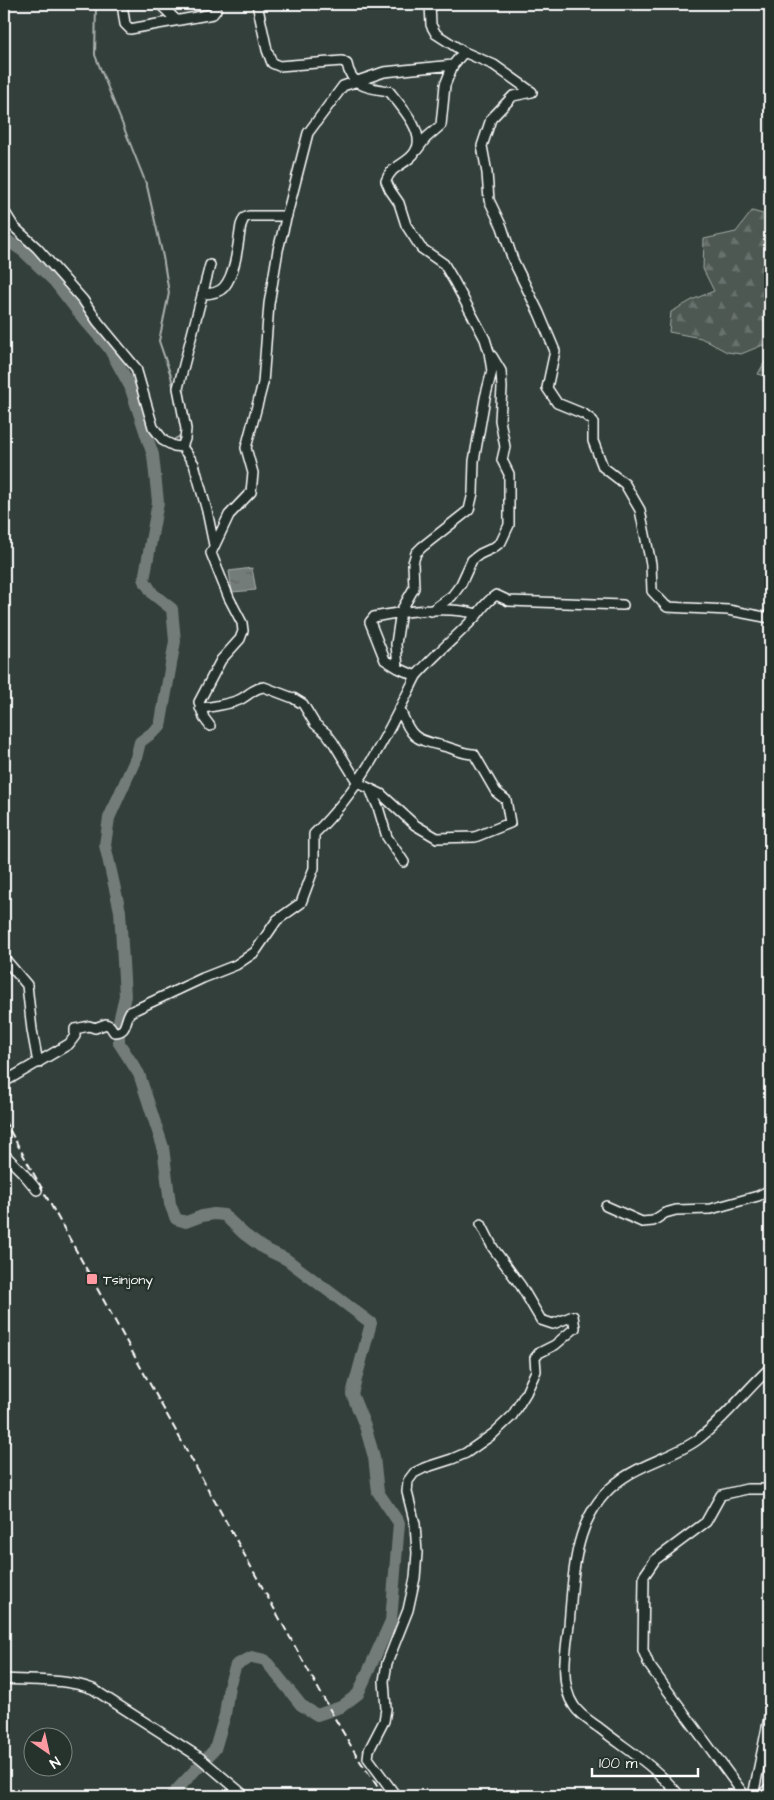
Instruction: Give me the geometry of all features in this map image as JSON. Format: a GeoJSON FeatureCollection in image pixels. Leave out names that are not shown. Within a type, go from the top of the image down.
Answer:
{"type":"FeatureCollection","features":[{"type":"Feature","properties":{"kind":"street"},"geometry":{"type":"LineString","coordinates":[[122,4],[126,24],[130,30],[213,14],[216,10],[213,4]]}},
{"type":"Feature","properties":{"kind":"street"},"geometry":{"type":"LineString","coordinates":[[160,4],[176,20]]}},
{"type":"Feature","properties":{"kind":"street"},"geometry":{"type":"LineString","coordinates":[[258,4],[261,26],[272,63],[279,66],[342,61],[347,64],[349,73],[355,82],[389,92],[409,117],[418,136],[416,150]]}},
{"type":"Feature","properties":{"kind":"street"},"geometry":{"type":"LineString","coordinates":[[430,4],[431,25],[436,34],[464,52],[494,65],[532,92],[513,96],[491,119],[482,146],[489,200],[502,227],[513,260],[555,351],[547,388],[557,403],[584,414],[593,421],[593,441],[603,467],[625,484],[640,510],[651,564],[652,591],[667,607],[728,610],[770,618]]}},
{"type":"Feature","properties":{"kind":"street"},"geometry":{"type":"LineString","coordinates":[[431,611],[452,596],[461,584],[472,560],[501,542],[509,525],[509,474],[502,460],[505,447],[500,420],[502,388],[500,371],[485,339],[444,264],[420,248],[406,226],[399,203],[386,181],[391,172],[404,163],[426,138],[441,125],[445,85],[453,65],[464,52]]}},
{"type":"Feature","properties":{"kind":"street"},"geometry":{"type":"LineString","coordinates":[[210,726],[200,708],[199,702],[221,660],[240,638],[243,631],[242,623],[229,598],[211,553],[229,515],[251,492],[253,473],[246,448],[263,383],[270,304],[278,250],[308,133],[343,86],[384,72],[453,65]]}},
{"type":"Feature","properties":{"kind":"street"},"geometry":{"type":"LineString","coordinates":[[4,211],[14,227],[37,248],[84,300],[98,322],[136,368],[153,427],[164,441],[174,446],[182,447],[194,464],[214,545]]}},
{"type":"Feature","properties":{"kind":"street"},"geometry":{"type":"LineString","coordinates":[[202,294],[215,293],[224,287],[233,269],[244,218],[249,216],[287,216]]}},
{"type":"Feature","properties":{"kind":"street"},"geometry":{"type":"LineString","coordinates":[[182,447],[186,439],[186,429],[178,388],[210,265]]}},
{"type":"Feature","properties":{"kind":"street"},"geometry":{"type":"LineString","coordinates":[[398,668],[396,644],[401,612],[414,588],[413,563],[416,553],[469,510],[473,493],[474,461],[485,398],[492,371],[490,352]]}},
{"type":"Feature","properties":{"kind":"street"},"geometry":{"type":"LineString","coordinates":[[4,1082],[70,1044],[75,1036],[75,1029],[89,1026],[96,1028],[106,1024],[110,1026],[113,1032],[124,1030],[128,1013],[131,1011],[236,965],[255,952],[276,920],[301,902],[314,868],[314,834],[334,816],[376,756],[416,676],[435,654],[477,614],[487,600],[496,595],[509,600],[623,605]]}},
{"type":"Feature","properties":{"kind":"street"},"geometry":{"type":"LineString","coordinates":[[416,676],[384,660],[370,622],[374,616],[401,612],[431,611],[465,611],[477,614]]}},
{"type":"Feature","properties":{"kind":"street"},"geometry":{"type":"LineString","coordinates":[[200,708],[207,708],[241,699],[264,687],[303,704],[315,724],[327,734],[358,783],[381,794],[415,825],[437,838],[475,837],[510,824],[506,800],[496,792],[474,754],[465,754],[451,748],[418,740],[411,734],[400,709]]}},
{"type":"Feature","properties":{"kind":"street"},"geometry":{"type":"LineString","coordinates":[[370,789],[378,807],[387,837],[404,862]]}},
{"type":"Feature","properties":{"kind":"street"},"geometry":{"type":"LineString","coordinates":[[4,958],[27,985],[38,1063]]}},
{"type":"Feature","properties":{"kind":"street"},"geometry":{"type":"LineString","coordinates":[[4,1154],[37,1190]]}},
{"type":"Feature","properties":{"kind":"street"},"geometry":{"type":"LineString","coordinates":[[606,1206],[642,1222],[653,1221],[665,1213],[676,1210],[711,1209],[758,1196],[770,1190]]}},
{"type":"Feature","properties":{"kind":"street"},"geometry":{"type":"LineString","coordinates":[[396,1796],[368,1758],[369,1750],[384,1722],[386,1709],[384,1681],[387,1663],[408,1610],[415,1578],[417,1554],[415,1524],[407,1492],[408,1481],[414,1474],[424,1468],[466,1453],[499,1428],[512,1416],[526,1393],[536,1371],[535,1358],[539,1353],[555,1345],[574,1328],[573,1316],[553,1324],[541,1320],[521,1286],[493,1248],[481,1224]]}},
{"type":"Feature","properties":{"kind":"street"},"geometry":{"type":"LineString","coordinates":[[680,1796],[662,1776],[584,1718],[573,1705],[565,1682],[565,1658],[578,1545],[589,1514],[597,1503],[622,1478],[696,1441],[722,1418],[770,1368]]}},
{"type":"Feature","properties":{"kind":"street"},"geometry":{"type":"LineString","coordinates":[[745,1796],[649,1665],[643,1650],[644,1576],[655,1560],[706,1522],[721,1495],[747,1489],[770,1489]]}},
{"type":"Feature","properties":{"kind":"street"},"geometry":{"type":"LineString","coordinates":[[4,1679],[66,1682],[87,1686],[199,1757],[245,1796]]}},
{"type":"Feature","properties":{"kind":"street"},"geometry":{"type":"LineString","coordinates":[[753,1796],[770,1713]]}},
{"type":"Feature","properties":{"kind":"street"},"geometry":{"type":"LineString","coordinates":[[761,1796],[770,1787]]}},
{"type":"Feature","properties":{"kind":"green space"},"geometry":{"type":"Polygon","coordinates":[[[752,211],[770,216],[770,377],[758,374],[768,356],[763,345],[741,354],[727,352],[701,338],[669,332],[671,312],[694,299],[714,291],[703,269],[704,239],[736,232],[752,211]]]}},
{"type":"Feature","properties":{"kind":"water"},"geometry":{"type":"Polygon","coordinates":[[[252,568],[256,590],[232,592],[229,571],[252,568]]]}},
{"type":"Feature","properties":{"kind":"waterway"},"geometry":{"type":"LineString","coordinates":[[96,4],[95,55],[147,186],[163,257],[169,293],[159,341],[171,376],[175,396]]}},
{"type":"Feature","properties":{"kind":"waterway"},"geometry":{"type":"LineString","coordinates":[[4,238],[23,251],[55,282],[109,348],[130,386],[153,455],[158,502],[144,580],[153,594],[172,609],[175,641],[160,727],[140,742],[136,758],[109,818],[105,845],[120,911],[125,996],[119,1021],[119,1043],[139,1074],[163,1147],[170,1204],[176,1219],[186,1222],[202,1216],[224,1215],[244,1234],[263,1248],[286,1259],[371,1323],[352,1394],[365,1426],[374,1457],[378,1492],[399,1523],[391,1621],[358,1694],[341,1707],[317,1715],[301,1705],[265,1660],[252,1657],[236,1665],[229,1686],[225,1715],[215,1749],[171,1796]]}},
{"type":"Feature","properties":{"kind":"waterway"},"geometry":{"type":"LineString","coordinates":[[172,441],[183,434]]}},
{"type":"Feature","properties":{"kind":"railway"},"geometry":{"type":"LineString","coordinates":[[4,1120],[334,1717],[360,1761],[384,1796]]}},
{"type":"Feature","properties":{"kind":"place","name":"Tsinjony"},"geometry":{"type":"Point","coordinates":[92,1279]}}]}
